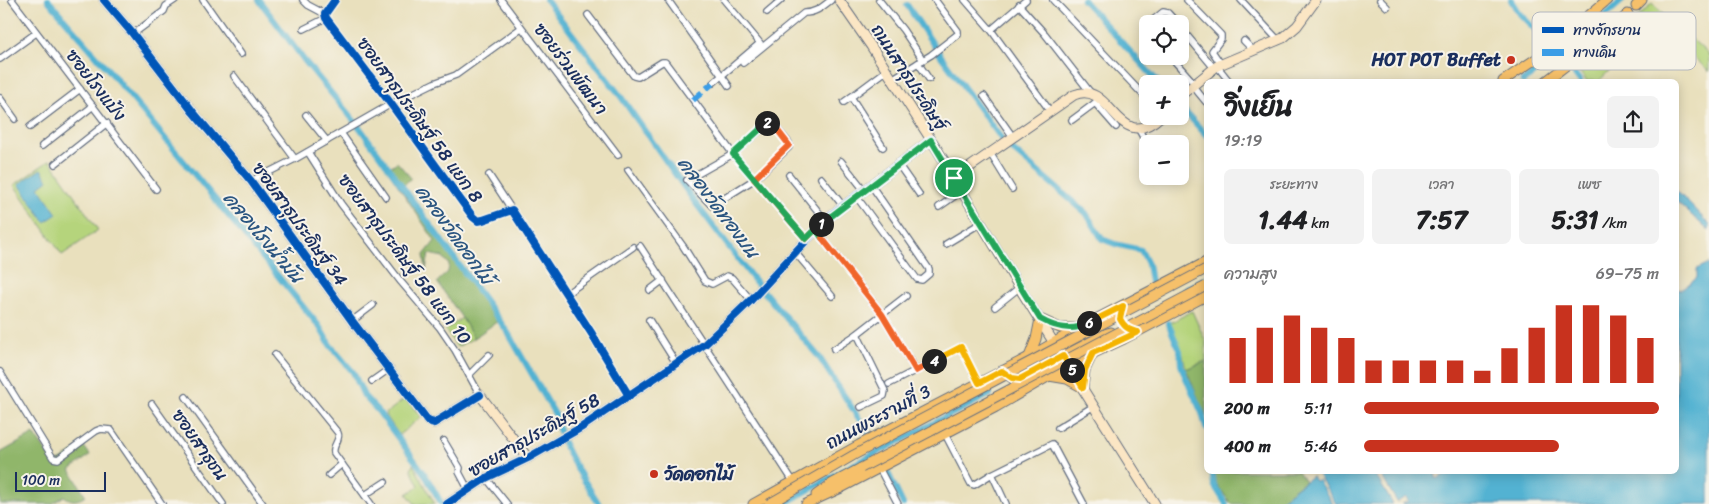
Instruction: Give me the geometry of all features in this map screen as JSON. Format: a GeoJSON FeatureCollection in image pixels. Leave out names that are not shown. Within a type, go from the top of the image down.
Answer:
{"type":"FeatureCollection","features":[{"type":"Feature","properties":{"kind":"main road"},"geometry":{"type":"LineString","coordinates":[[1593,12],[1607,0]]}},
{"type":"Feature","properties":{"kind":"main road"},"geometry":{"type":"LineString","coordinates":[[1506,79],[1532,61]]}},
{"type":"Feature","properties":{"kind":"main road"},"geometry":{"type":"LineString","coordinates":[[1549,79],[1561,70]]}},
{"type":"Feature","properties":{"kind":"main road","name":"ถนนพระรามที่ 3"},"geometry":{"type":"LineString","coordinates":[[752,504],[1204,263]]}},
{"type":"Feature","properties":{"kind":"main road","name":"ถนนพระรามที่ 3"},"geometry":{"type":"LineString","coordinates":[[769,504],[854,455],[1204,271]]}},
{"type":"Feature","properties":{"kind":"main road","name":"ถนนพระรามที่ 3"},"geometry":{"type":"LineString","coordinates":[[810,503],[833,483],[1204,287]]}},
{"type":"Feature","properties":{"kind":"main road","name":"ถนนพระรามที่ 3"},"geometry":{"type":"LineString","coordinates":[[810,503],[996,407],[1068,365],[1124,339],[1204,297]]}},
{"type":"Feature","properties":{"kind":"main road"},"geometry":{"type":"LineString","coordinates":[[1123,306],[1120,319],[1124,327],[1138,332]]}},
{"type":"Feature","properties":{"kind":"main road"},"geometry":{"type":"LineString","coordinates":[[1029,357],[1036,339],[1040,319],[1060,328],[1079,328]]}},
{"type":"Feature","properties":{"kind":"main road"},"geometry":{"type":"LineString","coordinates":[[1002,371],[1012,378],[1020,379],[1106,333],[1111,332],[1124,339]]}},
{"type":"Feature","properties":{"kind":"main road"},"geometry":{"type":"LineString","coordinates":[[1049,376],[1067,379],[1083,388],[1085,370],[1093,353]]}},
{"type":"Feature","properties":{"kind":"main road"},"geometry":{"type":"LineString","coordinates":[[980,382],[993,386],[997,394],[998,401],[996,407]]}},
{"type":"Feature","properties":{"kind":"street","name":"ซอยโรงแป้ง"},"geometry":{"type":"LineString","coordinates":[[12,0],[156,189]]}},
{"type":"Feature","properties":{"kind":"street","name":"ซอยสาธุประดิษฐ์ 34"},"geometry":{"type":"LineString","coordinates":[[104,0],[133,34],[193,112],[251,181],[428,422],[434,423],[480,395]]}},
{"type":"Feature","properties":{"kind":"street"},"geometry":{"type":"LineString","coordinates":[[133,34],[164,11],[166,6],[175,0]]}},
{"type":"Feature","properties":{"kind":"street"},"geometry":{"type":"LineString","coordinates":[[203,0],[241,54]]}},
{"type":"Feature","properties":{"kind":"street"},"geometry":{"type":"LineString","coordinates":[[302,0],[325,16]]}},
{"type":"Feature","properties":{"kind":"street"},"geometry":{"type":"LineString","coordinates":[[304,29],[325,16],[334,0]]}},
{"type":"Feature","properties":{"kind":"street","name":"ซอยร่วมพัฒนา"},"geometry":{"type":"LineString","coordinates":[[501,0],[618,155]]}},
{"type":"Feature","properties":{"kind":"street"},"geometry":{"type":"LineString","coordinates":[[668,0],[729,86]]}},
{"type":"Feature","properties":{"kind":"street"},"geometry":{"type":"LineString","coordinates":[[713,83],[760,44],[724,0]]}},
{"type":"Feature","properties":{"kind":"street"},"geometry":{"type":"LineString","coordinates":[[767,12],[781,0]]}},
{"type":"Feature","properties":{"kind":"street"},"geometry":{"type":"LineString","coordinates":[[743,63],[804,13],[820,9],[831,0]]}},
{"type":"Feature","properties":{"kind":"street","name":"ถนนสาธุประดิษฐ์"},"geometry":{"type":"LineString","coordinates":[[839,0],[931,140],[1155,504]]}},
{"type":"Feature","properties":{"kind":"street"},"geometry":{"type":"LineString","coordinates":[[879,0],[903,30],[929,79]]}},
{"type":"Feature","properties":{"kind":"street"},"geometry":{"type":"LineString","coordinates":[[892,79],[931,55],[958,34],[958,31],[935,0]]}},
{"type":"Feature","properties":{"kind":"street"},"geometry":{"type":"LineString","coordinates":[[965,0],[991,30],[1050,111]]}},
{"type":"Feature","properties":{"kind":"street"},"geometry":{"type":"LineString","coordinates":[[1053,0],[1139,91]]}},
{"type":"Feature","properties":{"kind":"street"},"geometry":{"type":"LineString","coordinates":[[1187,0],[1220,35],[1221,39],[1212,51],[1218,66]]}},
{"type":"Feature","properties":{"kind":"street"},"geometry":{"type":"LineString","coordinates":[[1242,0],[1279,41]]}},
{"type":"Feature","properties":{"kind":"street"},"geometry":{"type":"LineString","coordinates":[[1189,88],[1218,66],[1279,41],[1290,34],[1316,0]]}},
{"type":"Feature","properties":{"kind":"street"},"geometry":{"type":"LineString","coordinates":[[1380,0],[1387,7]]}},
{"type":"Feature","properties":{"kind":"street"},"geometry":{"type":"LineString","coordinates":[[991,30],[1022,2],[1116,127]]}},
{"type":"Feature","properties":{"kind":"street"},"geometry":{"type":"LineString","coordinates":[[1159,15],[1163,12],[1170,15]]}},
{"type":"Feature","properties":{"kind":"street"},"geometry":{"type":"LineString","coordinates":[[588,15],[634,76],[638,77],[665,62],[733,154],[806,239]]}},
{"type":"Feature","properties":{"kind":"street","name":"ซอยสาธุประดิษฐ์ 58 แยก 8"},"geometry":{"type":"LineString","coordinates":[[325,16],[473,217],[478,221],[512,210]]}},
{"type":"Feature","properties":{"kind":"street"},"geometry":{"type":"LineString","coordinates":[[251,181],[308,152],[391,104],[434,82],[456,75],[521,28]]}},
{"type":"Feature","properties":{"kind":"street"},"geometry":{"type":"LineString","coordinates":[[0,59],[36,33]]}},
{"type":"Feature","properties":{"kind":"street"},"geometry":{"type":"LineString","coordinates":[[1189,36],[1218,66],[1228,79]]}},
{"type":"Feature","properties":{"kind":"street"},"geometry":{"type":"LineString","coordinates":[[1244,40],[1254,51]]}},
{"type":"Feature","properties":{"kind":"street"},"geometry":{"type":"LineString","coordinates":[[1177,65],[1204,99]]}},
{"type":"Feature","properties":{"kind":"street"},"geometry":{"type":"LineString","coordinates":[[844,102],[886,70]]}},
{"type":"Feature","properties":{"kind":"street"},"geometry":{"type":"LineString","coordinates":[[234,76],[295,159]]}},
{"type":"Feature","properties":{"kind":"street"},"geometry":{"type":"LineString","coordinates":[[30,127],[80,89]]}},
{"type":"Feature","properties":{"kind":"street"},"geometry":{"type":"LineString","coordinates":[[954,178],[1074,95],[1081,92],[1090,92]]}},
{"type":"Feature","properties":{"kind":"street"},"geometry":{"type":"LineString","coordinates":[[984,96],[1013,137]]}},
{"type":"Feature","properties":{"kind":"street"},"geometry":{"type":"LineString","coordinates":[[851,97],[883,147]]}},
{"type":"Feature","properties":{"kind":"street"},"geometry":{"type":"LineString","coordinates":[[0,98],[15,119]]}},
{"type":"Feature","properties":{"kind":"street"},"geometry":{"type":"LineString","coordinates":[[1072,120],[1097,101]]}},
{"type":"Feature","properties":{"kind":"street"},"geometry":{"type":"LineString","coordinates":[[1097,101],[1126,125],[1138,128],[1149,125]]}},
{"type":"Feature","properties":{"kind":"street"},"geometry":{"type":"LineString","coordinates":[[42,146],[93,106]]}},
{"type":"Feature","properties":{"kind":"street"},"geometry":{"type":"LineString","coordinates":[[306,115],[327,141]]}},
{"type":"Feature","properties":{"kind":"street"},"geometry":{"type":"LineString","coordinates":[[55,164],[106,123]]}},
{"type":"Feature","properties":{"kind":"street"},"geometry":{"type":"LineString","coordinates":[[767,123],[772,123],[789,145],[754,179],[712,206],[687,180],[733,154],[767,123]]}},
{"type":"Feature","properties":{"kind":"street"},"geometry":{"type":"LineString","coordinates":[[1138,128],[1142,135]]}},
{"type":"Feature","properties":{"kind":"street"},"geometry":{"type":"LineString","coordinates":[[341,133],[386,197]]}},
{"type":"Feature","properties":{"kind":"street","name":"ซอยสาธุประดิษฐ์ 58"},"geometry":{"type":"LineString","coordinates":[[447,504],[486,478],[561,440],[705,344],[751,300],[794,251],[825,220],[931,140]]}},
{"type":"Feature","properties":{"kind":"street","name":"ซอยสาธุประดิษฐ์ 58 แยก 10"},"geometry":{"type":"LineString","coordinates":[[308,152],[341,204],[400,282],[440,328],[480,395],[528,458]]}},
{"type":"Feature","properties":{"kind":"street"},"geometry":{"type":"LineString","coordinates":[[990,153],[1012,189]]}},
{"type":"Feature","properties":{"kind":"street"},"geometry":{"type":"LineString","coordinates":[[841,161],[929,269],[929,274],[925,277],[920,280],[917,279],[864,190]]}},
{"type":"Feature","properties":{"kind":"street"},"geometry":{"type":"LineString","coordinates":[[898,164],[919,194]]}},
{"type":"Feature","properties":{"kind":"street"},"geometry":{"type":"LineString","coordinates":[[628,170],[666,222],[705,281],[708,284],[712,284],[727,276],[732,278],[751,300]]}},
{"type":"Feature","properties":{"kind":"street","name":"ซอยสาธุประดิษฐ์ 58 แยก 8"},"geometry":{"type":"LineString","coordinates":[[489,175],[566,294],[628,396]]}},
{"type":"Feature","properties":{"kind":"street"},"geometry":{"type":"LineString","coordinates":[[789,175],[825,220]]}},
{"type":"Feature","properties":{"kind":"street"},"geometry":{"type":"LineString","coordinates":[[820,178],[843,206]]}},
{"type":"Feature","properties":{"kind":"street"},"geometry":{"type":"LineString","coordinates":[[939,208],[962,191]]}},
{"type":"Feature","properties":{"kind":"street"},"geometry":{"type":"LineString","coordinates":[[946,244],[981,224]]}},
{"type":"Feature","properties":{"kind":"street"},"geometry":{"type":"LineString","coordinates":[[816,229],[882,314],[916,371]]}},
{"type":"Feature","properties":{"kind":"street"},"geometry":{"type":"LineString","coordinates":[[640,246],[793,481]]}},
{"type":"Feature","properties":{"kind":"street"},"geometry":{"type":"LineString","coordinates":[[566,294],[633,247]]}},
{"type":"Feature","properties":{"kind":"street"},"geometry":{"type":"LineString","coordinates":[[794,251],[832,296]]}},
{"type":"Feature","properties":{"kind":"street"},"geometry":{"type":"LineString","coordinates":[[650,290],[663,280]]}},
{"type":"Feature","properties":{"kind":"street"},"geometry":{"type":"LineString","coordinates":[[995,307],[1020,287]]}},
{"type":"Feature","properties":{"kind":"street"},"geometry":{"type":"LineString","coordinates":[[834,349],[857,334],[906,296]]}},
{"type":"Feature","properties":{"kind":"street"},"geometry":{"type":"LineString","coordinates":[[352,321],[373,305]]}},
{"type":"Feature","properties":{"kind":"street"},"geometry":{"type":"LineString","coordinates":[[649,320],[676,363]]}},
{"type":"Feature","properties":{"kind":"street"},"geometry":{"type":"LineString","coordinates":[[857,334],[885,391],[884,396],[861,407]]}},
{"type":"Feature","properties":{"kind":"street"},"geometry":{"type":"LineString","coordinates":[[889,384],[961,347],[980,382]]}},
{"type":"Feature","properties":{"kind":"street"},"geometry":{"type":"LineString","coordinates":[[275,355],[338,432],[339,438],[334,450],[371,504]]}},
{"type":"Feature","properties":{"kind":"street"},"geometry":{"type":"LineString","coordinates":[[469,375],[489,356]]}},
{"type":"Feature","properties":{"kind":"street"},"geometry":{"type":"LineString","coordinates":[[372,381],[389,369]]}},
{"type":"Feature","properties":{"kind":"street"},"geometry":{"type":"LineString","coordinates":[[0,372],[53,458],[58,459],[101,428],[110,430],[162,504]]}},
{"type":"Feature","properties":{"kind":"street"},"geometry":{"type":"LineString","coordinates":[[186,397],[263,504]]}},
{"type":"Feature","properties":{"kind":"street","name":"ซอยสาธุชน"},"geometry":{"type":"LineString","coordinates":[[152,404],[223,504]]}},
{"type":"Feature","properties":{"kind":"street"},"geometry":{"type":"LineString","coordinates":[[1058,428],[1094,406]]}},
{"type":"Feature","properties":{"kind":"street"},"geometry":{"type":"LineString","coordinates":[[945,434],[971,484],[974,485],[1052,444],[1084,504]]}},
{"type":"Feature","properties":{"kind":"street"},"geometry":{"type":"LineString","coordinates":[[444,441],[460,468],[459,472],[468,489]]}},
{"type":"Feature","properties":{"kind":"street"},"geometry":{"type":"LineString","coordinates":[[329,475],[342,464]]}},
{"type":"Feature","properties":{"kind":"street"},"geometry":{"type":"LineString","coordinates":[[878,468],[898,504]]}},
{"type":"Feature","properties":{"kind":"street"},"geometry":{"type":"LineString","coordinates":[[992,474],[1006,504]]}},
{"type":"Feature","properties":{"kind":"street"},"geometry":{"type":"LineString","coordinates":[[486,478],[507,504]]}},
{"type":"Feature","properties":{"kind":"street"},"geometry":{"type":"LineString","coordinates":[[365,495],[385,482]]}},
{"type":"Feature","properties":{"kind":"green space"},"geometry":{"type":"Polygon","coordinates":[[[1652,4],[1661,12],[1643,12],[1652,4]]]}},
{"type":"Feature","properties":{"kind":"green space"},"geometry":{"type":"Polygon","coordinates":[[[1696,43],[1709,55],[1709,72],[1696,59],[1696,43]]]}},
{"type":"Feature","properties":{"kind":"green space"},"geometry":{"type":"Polygon","coordinates":[[[1579,70],[1610,70],[1601,79],[1585,79],[1579,70]]]}},
{"type":"Feature","properties":{"kind":"green space"},"geometry":{"type":"Polygon","coordinates":[[[50,160],[98,230],[62,255],[14,185],[50,160]]]}},
{"type":"Feature","properties":{"kind":"green space"},"geometry":{"type":"Polygon","coordinates":[[[397,162],[411,178],[404,185],[498,321],[474,338],[437,282],[448,272],[449,264],[443,257],[429,254],[426,269],[424,255],[435,241],[387,169],[397,162]]]}},
{"type":"Feature","properties":{"kind":"green space"},"geometry":{"type":"Polygon","coordinates":[[[1192,311],[1204,338],[1204,362],[1186,369],[1182,352],[1170,323],[1192,311]]]}},
{"type":"Feature","properties":{"kind":"green space"},"geometry":{"type":"Polygon","coordinates":[[[462,318],[474,338],[457,347],[445,330],[462,318]]]}},
{"type":"Feature","properties":{"kind":"green space"},"geometry":{"type":"Polygon","coordinates":[[[1204,362],[1204,412],[1186,369],[1204,362]]]}},
{"type":"Feature","properties":{"kind":"green space"},"geometry":{"type":"Polygon","coordinates":[[[406,398],[421,417],[399,435],[385,414],[406,398]]]}},
{"type":"Feature","properties":{"kind":"green space"},"geometry":{"type":"Polygon","coordinates":[[[34,434],[53,461],[58,462],[83,445],[90,455],[70,470],[86,496],[75,500],[64,496],[52,504],[0,504],[0,453],[34,434]]]}},
{"type":"Feature","properties":{"kind":"green space"},"geometry":{"type":"Polygon","coordinates":[[[413,464],[435,504],[415,504],[407,494],[419,486],[411,470],[413,464]]]}},
{"type":"Feature","properties":{"kind":"green space"},"geometry":{"type":"Polygon","coordinates":[[[1215,474],[1300,474],[1305,481],[1275,504],[1231,504],[1216,483],[1215,474]]]}},
{"type":"Feature","properties":{"kind":"water"},"geometry":{"type":"Polygon","coordinates":[[[41,169],[48,180],[39,187],[57,214],[45,222],[19,184],[41,169]]]}},
{"type":"Feature","properties":{"kind":"water"},"geometry":{"type":"Polygon","coordinates":[[[1679,193],[1709,224],[1709,231],[1679,204],[1679,193]]]}},
{"type":"Feature","properties":{"kind":"water"},"geometry":{"type":"Polygon","coordinates":[[[1709,263],[1709,504],[1402,504],[1408,501],[1406,497],[1397,502],[1381,475],[1382,474],[1435,474],[1437,479],[1445,474],[1449,476],[1453,474],[1679,474],[1679,290],[1697,278],[1697,269],[1709,263]]]}},
{"type":"Feature","properties":{"kind":"water"},"geometry":{"type":"Polygon","coordinates":[[[1318,474],[1375,474],[1393,504],[1336,504],[1318,474]]]}},
{"type":"Feature","properties":{"kind":"water"},"geometry":{"type":"Polygon","coordinates":[[[1312,476],[1315,481],[1318,480],[1333,504],[1275,504],[1312,476]]]}},
{"type":"Feature","properties":{"kind":"waterway","name":"คลองโรงน้ำมัน"},"geometry":{"type":"LineString","coordinates":[[48,0],[112,74],[319,326],[330,345],[353,372],[364,396],[378,411],[424,473],[442,504]]}},
{"type":"Feature","properties":{"kind":"waterway","name":"คลองวัดดอกไม้"},"geometry":{"type":"LineString","coordinates":[[259,0],[304,60],[360,128],[507,331],[556,416],[567,451],[599,504]]}},
{"type":"Feature","properties":{"kind":"waterway","name":"คลองวัดทองบน"},"geometry":{"type":"LineString","coordinates":[[546,0],[619,94],[694,201],[754,280],[819,357],[867,431]]}},
{"type":"Feature","properties":{"kind":"waterway"},"geometry":{"type":"LineString","coordinates":[[1083,0],[1152,75]]}},
{"type":"Feature","properties":{"kind":"waterway"},"geometry":{"type":"LineString","coordinates":[[1511,0],[1518,12],[1532,26]]}},
{"type":"Feature","properties":{"kind":"waterway"},"geometry":{"type":"LineString","coordinates":[[1609,12],[1623,0]]}},
{"type":"Feature","properties":{"kind":"waterway"},"geometry":{"type":"LineString","coordinates":[[907,5],[941,56],[1001,138]]}},
{"type":"Feature","properties":{"kind":"waterway"},"geometry":{"type":"LineString","coordinates":[[1526,79],[1539,70]]}},
{"type":"Feature","properties":{"kind":"waterway"},"geometry":{"type":"LineString","coordinates":[[1572,70],[1578,79]]}},
{"type":"Feature","properties":{"kind":"waterway"},"geometry":{"type":"LineString","coordinates":[[1189,116],[1204,133]]}},
{"type":"Feature","properties":{"kind":"waterway"},"geometry":{"type":"LineString","coordinates":[[1009,147],[1086,213],[1102,239],[1141,250],[1148,264],[1151,282]]}},
{"type":"Feature","properties":{"kind":"waterway"},"geometry":{"type":"LineString","coordinates":[[1185,290],[1204,280]]}},
{"type":"Feature","properties":{"kind":"waterway"},"geometry":{"type":"LineString","coordinates":[[1168,323],[1180,351],[1181,365],[1185,376],[1204,420]]}},
{"type":"Feature","properties":{"kind":"waterway"},"geometry":{"type":"LineString","coordinates":[[784,504],[849,467],[990,394]]}},
{"type":"Feature","properties":{"kind":"waterway","name":"คลองวัดทองบน"},"geometry":{"type":"LineString","coordinates":[[888,473],[903,504]]}},
{"type":"Feature","properties":{"kind":"waterway"},"geometry":{"type":"LineString","coordinates":[[1212,474],[1214,485],[1226,504]]}},
{"type":"Feature","properties":{"kind":"marked path"},"geometry":{"type":"LineString","coordinates":[[693,100],[713,83]]}},
{"type":"Feature","properties":{"kind":"cycle path"},"geometry":{"type":"LineString","coordinates":[[104,0],[133,34],[193,112],[251,181],[352,321],[428,421],[434,423],[480,395]]}},
{"type":"Feature","properties":{"kind":"cycle path"},"geometry":{"type":"LineString","coordinates":[[335,0],[325,14],[326,18],[473,217],[478,221],[512,210],[592,334],[629,396]]}},
{"type":"Feature","properties":{"kind":"cycle path"},"geometry":{"type":"LineString","coordinates":[[447,504],[486,478],[528,458],[582,427],[705,344],[751,300],[825,220],[931,140]]}},
{"type":"Feature","properties":{"kind":"place","name":"HOT POT Buffet"},"geometry":{"type":"Point","coordinates":[1511,60]}},
{"type":"Feature","properties":{"kind":"place","name":"วัดดอกไม้"},"geometry":{"type":"Point","coordinates":[654,474]}},
{"type":"Feature","properties":{"kind":"route"},"geometry":{"type":"LineString","coordinates":[[954,178],[931,140],[847,202],[825,220],[806,239],[754,179],[789,147],[772,123],[767,123],[733,154],[754,179],[780,209],[806,239],[816,229],[882,314],[916,371],[961,347],[979,383],[1002,371],[1012,378],[1020,379],[1063,356],[1083,388],[1085,370],[1093,353],[1138,332],[1124,327],[1120,319],[1120,312],[1123,306],[1079,328],[1060,328],[1040,319],[954,178]]}}]}
